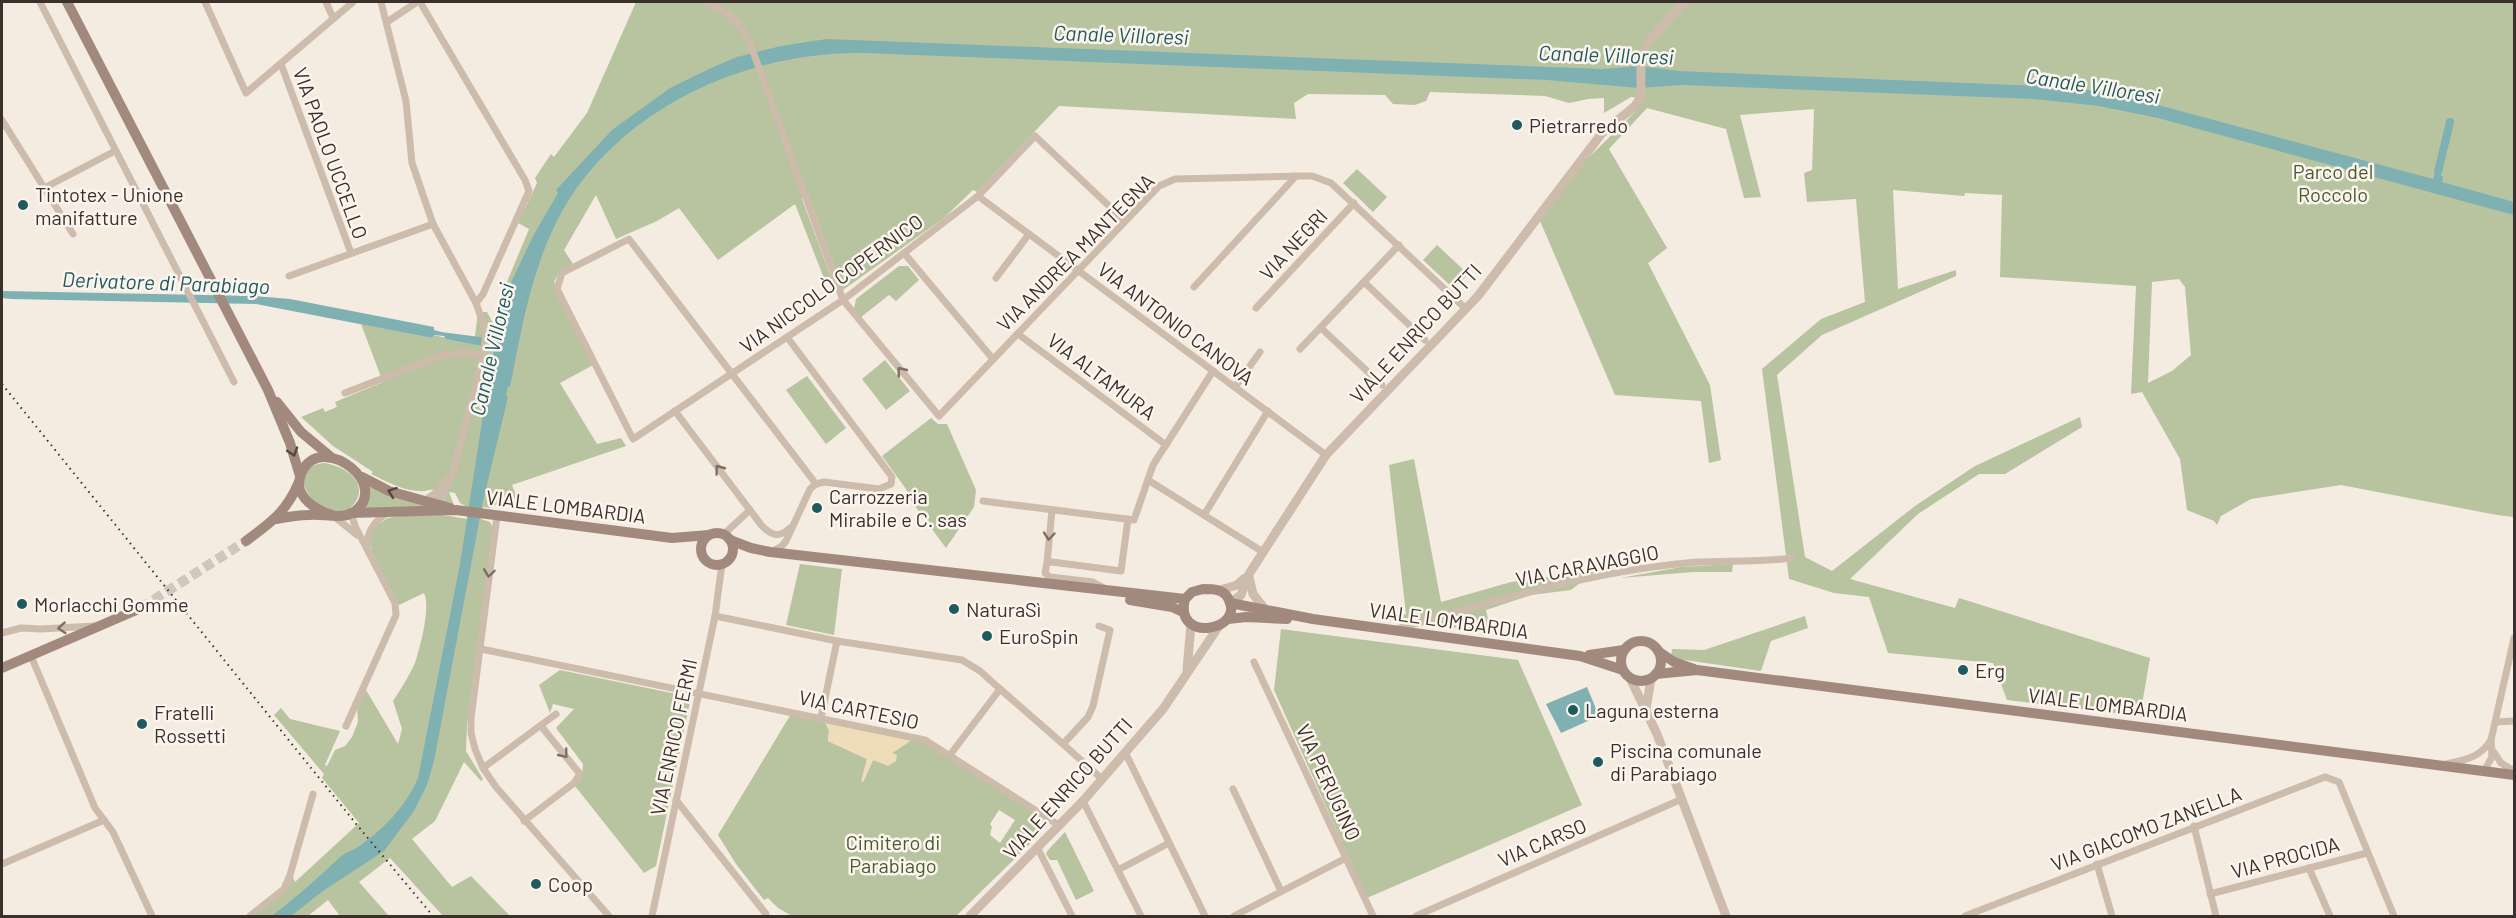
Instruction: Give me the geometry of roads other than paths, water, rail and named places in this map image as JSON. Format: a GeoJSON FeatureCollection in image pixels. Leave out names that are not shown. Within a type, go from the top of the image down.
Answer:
{"type":"FeatureCollection","features":[{"type":"Feature","properties":{"kind":"main road","name":"VIALE LOMBARDIA"},"geometry":{"type":"LineString","coordinates":[[70,4],[268,390],[290,443],[300,478],[301,492],[320,510],[332,515],[460,511],[672,538],[709,535],[726,537],[751,548],[770,552],[1185,599]]}},
{"type":"Feature","properties":{"kind":"main road","name":"VIALE LOMBARDIA"},"geometry":{"type":"LineString","coordinates":[[268,390],[301,432],[334,459],[349,466],[362,477],[389,491],[460,511]]}},
{"type":"Feature","properties":{"kind":"main road"},"geometry":{"type":"LineString","coordinates":[[246,541],[276,519],[289,503],[305,466],[314,459],[325,457],[334,459]]}},
{"type":"Feature","properties":{"kind":"main road"},"geometry":{"type":"LineString","coordinates":[[351,513],[364,499],[365,489],[362,477]]}},
{"type":"Feature","properties":{"kind":"main road"},"geometry":{"type":"LineString","coordinates":[[276,519],[310,514],[332,515]]}},
{"type":"Feature","properties":{"kind":"main road"},"geometry":{"type":"LineString","coordinates":[[701,551],[703,542],[709,535]]}},
{"type":"Feature","properties":{"kind":"main road"},"geometry":{"type":"LineString","coordinates":[[726,537],[732,554]]}},
{"type":"Feature","properties":{"kind":"main road","name":"VIALE LOMBARDIA"},"geometry":{"type":"LineString","coordinates":[[672,538],[701,551],[709,562],[722,564],[732,554],[751,548]]}},
{"type":"Feature","properties":{"kind":"main road","name":"VIALE LOMBARDIA"},"geometry":{"type":"LineString","coordinates":[[1038,583],[1172,607],[1183,612]]}},
{"type":"Feature","properties":{"kind":"main road"},"geometry":{"type":"LineString","coordinates":[[1203,589],[1220,590],[1227,596],[1230,603],[1223,622],[1199,628],[1191,624],[1183,612],[1185,599],[1192,592],[1203,589]]}},
{"type":"Feature","properties":{"kind":"main road","name":"VIALE LOMBARDIA"},"geometry":{"type":"LineString","coordinates":[[1230,603],[1313,619],[1580,656],[1603,655],[1624,650],[1639,641],[1652,644],[1674,662],[1697,670],[2514,773]]}},
{"type":"Feature","properties":{"kind":"main road"},"geometry":{"type":"LineString","coordinates":[[2,668],[141,608]]}},
{"type":"Feature","properties":{"kind":"main road","name":"VIALE LOMBARDIA"},"geometry":{"type":"LineString","coordinates":[[1223,622],[1246,617],[1313,619]]}},
{"type":"Feature","properties":{"kind":"main road"},"geometry":{"type":"LineString","coordinates":[[1624,650],[1621,658],[1626,674]]}},
{"type":"Feature","properties":{"kind":"main road"},"geometry":{"type":"LineString","coordinates":[[1654,677],[1661,663],[1658,651]]}},
{"type":"Feature","properties":{"kind":"main road","name":"VIALE LOMBARDIA"},"geometry":{"type":"LineString","coordinates":[[1580,656],[1638,681],[1697,670]]}},
{"type":"Feature","properties":{"kind":"street"},"geometry":{"type":"LineString","coordinates":[[40,2],[234,382]]}},
{"type":"Feature","properties":{"kind":"street"},"geometry":{"type":"LineString","coordinates":[[205,2],[246,93],[353,2]]}},
{"type":"Feature","properties":{"kind":"street"},"geometry":{"type":"LineString","coordinates":[[326,2],[333,18]]}},
{"type":"Feature","properties":{"kind":"street"},"geometry":{"type":"LineString","coordinates":[[381,2],[406,101],[412,163],[433,224],[476,303],[484,324],[486,338],[453,472],[440,504],[430,512]]}},
{"type":"Feature","properties":{"kind":"street"},"geometry":{"type":"LineString","coordinates":[[387,22],[419,2],[525,180],[529,191],[483,294],[476,303]]}},
{"type":"Feature","properties":{"kind":"street"},"geometry":{"type":"LineString","coordinates":[[705,2],[726,12],[736,20],[750,43],[843,300]]}},
{"type":"Feature","properties":{"kind":"street","name":"VIALE ENRICO BUTTI"},"geometry":{"type":"LineString","coordinates":[[1230,603],[1241,595],[1249,574],[1326,455],[1479,296],[1602,133],[1635,106],[1641,97],[1641,54],[1649,41],[1684,2]]}},
{"type":"Feature","properties":{"kind":"street","name":"VIA PAOLO UCCELLO"},"geometry":{"type":"LineString","coordinates":[[280,64],[351,253]]}},
{"type":"Feature","properties":{"kind":"street"},"geometry":{"type":"LineString","coordinates":[[2,120],[73,234]]}},
{"type":"Feature","properties":{"kind":"street","name":"VIA NICCOLÒ COPERNICO"},"geometry":{"type":"LineString","coordinates":[[732,374],[629,239],[562,273],[557,289],[633,440],[675,411],[732,374],[843,300],[978,196],[1035,136],[1125,221]]}},
{"type":"Feature","properties":{"kind":"street"},"geometry":{"type":"LineString","coordinates":[[44,188],[115,151]]}},
{"type":"Feature","properties":{"kind":"street"},"geometry":{"type":"LineString","coordinates":[[1194,287],[1296,176]]}},
{"type":"Feature","properties":{"kind":"street","name":"VIA ANDREA MANTEGNA"},"geometry":{"type":"LineString","coordinates":[[843,300],[939,416],[1159,186],[1170,181],[1312,176],[1331,183],[1466,309]]}},
{"type":"Feature","properties":{"kind":"street","name":"VIA ANTONIO CANOVA"},"geometry":{"type":"LineString","coordinates":[[978,196],[1326,455]]}},
{"type":"Feature","properties":{"kind":"street","name":"VIA NEGRI"},"geometry":{"type":"LineString","coordinates":[[1256,308],[1354,203]]}},
{"type":"Feature","properties":{"kind":"street"},"geometry":{"type":"LineString","coordinates":[[289,276],[433,224]]}},
{"type":"Feature","properties":{"kind":"street"},"geometry":{"type":"LineString","coordinates":[[996,278],[1029,234]]}},
{"type":"Feature","properties":{"kind":"street"},"geometry":{"type":"LineString","coordinates":[[1300,349],[1399,245]]}},
{"type":"Feature","properties":{"kind":"street"},"geometry":{"type":"LineString","coordinates":[[904,253],[993,359]]}},
{"type":"Feature","properties":{"kind":"street"},"geometry":{"type":"LineString","coordinates":[[1364,282],[1425,340]]}},
{"type":"Feature","properties":{"kind":"street"},"geometry":{"type":"LineString","coordinates":[[1321,328],[1382,385]]}},
{"type":"Feature","properties":{"kind":"street","name":"VIA ALTAMURA"},"geometry":{"type":"LineString","coordinates":[[1018,334],[1166,445]]}},
{"type":"Feature","properties":{"kind":"street"},"geometry":{"type":"LineString","coordinates":[[770,552],[782,546],[786,541],[810,489],[816,484],[824,482],[879,489],[891,484],[891,474],[787,337]]}},
{"type":"Feature","properties":{"kind":"street"},"geometry":{"type":"LineString","coordinates":[[1235,387],[1260,352]]}},
{"type":"Feature","properties":{"kind":"street"},"geometry":{"type":"LineString","coordinates":[[345,393],[440,356],[463,353],[483,356]]}},
{"type":"Feature","properties":{"kind":"street"},"geometry":{"type":"LineString","coordinates":[[1047,563],[1121,571],[1131,519],[1153,465],[1213,371]]}},
{"type":"Feature","properties":{"kind":"street"},"geometry":{"type":"LineString","coordinates":[[732,374],[816,484]]}},
{"type":"Feature","properties":{"kind":"street"},"geometry":{"type":"LineString","coordinates":[[675,411],[762,526],[776,536],[782,535],[792,527]]}},
{"type":"Feature","properties":{"kind":"street"},"geometry":{"type":"LineString","coordinates":[[1204,515],[1268,411]]}},
{"type":"Feature","properties":{"kind":"street"},"geometry":{"type":"LineString","coordinates":[[424,501],[435,493],[453,472]]}},
{"type":"Feature","properties":{"kind":"street"},"geometry":{"type":"LineString","coordinates":[[1148,480],[1263,552]]}},
{"type":"Feature","properties":{"kind":"street"},"geometry":{"type":"LineString","coordinates":[[446,491],[460,511]]}},
{"type":"Feature","properties":{"kind":"street"},"geometry":{"type":"LineString","coordinates":[[982,501],[1131,519]]}},
{"type":"Feature","properties":{"kind":"street"},"geometry":{"type":"LineString","coordinates":[[726,537],[750,510]]}},
{"type":"Feature","properties":{"kind":"street"},"geometry":{"type":"LineString","coordinates":[[1052,510],[1046,573],[1050,577],[1093,582],[1108,591]]}},
{"type":"Feature","properties":{"kind":"street"},"geometry":{"type":"LineString","coordinates":[[346,726],[396,615],[395,603],[368,553],[351,513]]}},
{"type":"Feature","properties":{"kind":"street"},"geometry":{"type":"LineString","coordinates":[[368,553],[369,531],[376,521],[387,513]]}},
{"type":"Feature","properties":{"kind":"street"},"geometry":{"type":"LineString","coordinates":[[332,515],[353,531],[368,553]]}},
{"type":"Feature","properties":{"kind":"street"},"geometry":{"type":"LineString","coordinates":[[497,516],[480,639],[481,649],[471,733],[483,768],[524,821],[608,916]]}},
{"type":"Feature","properties":{"kind":"street"},"geometry":{"type":"LineString","coordinates":[[786,541],[797,555]]}},
{"type":"Feature","properties":{"kind":"street","name":"VIA CARAVAGGIO"},"geometry":{"type":"LineString","coordinates":[[1394,630],[1540,588],[1609,574],[1686,563],[1792,558]]}},
{"type":"Feature","properties":{"kind":"street","name":"VIA ENRICO FERMI"},"geometry":{"type":"LineString","coordinates":[[652,916],[715,616],[722,564]]}},
{"type":"Feature","properties":{"kind":"street"},"geometry":{"type":"LineString","coordinates":[[1220,590],[1238,585],[1249,574]]}},
{"type":"Feature","properties":{"kind":"street"},"geometry":{"type":"LineString","coordinates":[[1249,574],[1253,594],[1265,609]]}},
{"type":"Feature","properties":{"kind":"street"},"geometry":{"type":"LineString","coordinates":[[715,616],[837,641],[963,660],[980,671],[1102,779]]}},
{"type":"Feature","properties":{"kind":"street","name":"VIALE ENRICO BUTTI"},"geometry":{"type":"LineString","coordinates":[[970,916],[1060,826],[1163,709],[1223,622]]}},
{"type":"Feature","properties":{"kind":"street"},"geometry":{"type":"LineString","coordinates":[[1184,679],[1189,661],[1191,624]]}},
{"type":"Feature","properties":{"kind":"street"},"geometry":{"type":"LineString","coordinates":[[2,633],[21,627],[41,629],[102,625]]}},
{"type":"Feature","properties":{"kind":"street"},"geometry":{"type":"LineString","coordinates":[[1063,744],[1088,717],[1093,706],[1110,630],[1099,626]]}},
{"type":"Feature","properties":{"kind":"street"},"geometry":{"type":"LineString","coordinates":[[2484,771],[2492,757],[2496,722],[2514,638]]}},
{"type":"Feature","properties":{"kind":"street"},"geometry":{"type":"LineString","coordinates":[[821,718],[837,641]]}},
{"type":"Feature","properties":{"kind":"street","name":"VIA CARTESIO"},"geometry":{"type":"LineString","coordinates":[[481,649],[925,740],[1060,826]]}},
{"type":"Feature","properties":{"kind":"street"},"geometry":{"type":"LineString","coordinates":[[31,656],[95,808],[113,832],[152,916]]}},
{"type":"Feature","properties":{"kind":"street","name":"VIA PERUGINO"},"geometry":{"type":"LineString","coordinates":[[1254,662],[1373,916]]}},
{"type":"Feature","properties":{"kind":"street"},"geometry":{"type":"LineString","coordinates":[[1626,674],[1646,708],[1726,916]]}},
{"type":"Feature","properties":{"kind":"street"},"geometry":{"type":"LineString","coordinates":[[1646,708],[1654,677]]}},
{"type":"Feature","properties":{"kind":"street"},"geometry":{"type":"LineString","coordinates":[[950,755],[1000,689]]}},
{"type":"Feature","properties":{"kind":"street"},"geometry":{"type":"LineString","coordinates":[[483,768],[556,714]]}},
{"type":"Feature","properties":{"kind":"street"},"geometry":{"type":"LineString","coordinates":[[2496,722],[2514,721]]}},
{"type":"Feature","properties":{"kind":"street"},"geometry":{"type":"LineString","coordinates":[[524,821],[574,783],[580,774],[541,726]]}},
{"type":"Feature","properties":{"kind":"street"},"geometry":{"type":"LineString","coordinates":[[2438,765],[2468,759],[2483,752],[2492,744]]}},
{"type":"Feature","properties":{"kind":"street"},"geometry":{"type":"LineString","coordinates":[[2492,744],[2500,763],[2514,773]]}},
{"type":"Feature","properties":{"kind":"street"},"geometry":{"type":"LineString","coordinates":[[1125,752],[1205,916]]}},
{"type":"Feature","properties":{"kind":"street"},"geometry":{"type":"LineString","coordinates":[[2483,752],[2484,771]]}},
{"type":"Feature","properties":{"kind":"street","name":"VIA GIACOMO ZANELLA"},"geometry":{"type":"LineString","coordinates":[[1965,916],[2325,777],[2339,782],[2367,853]]}},
{"type":"Feature","properties":{"kind":"street"},"geometry":{"type":"LineString","coordinates":[[1233,789],[1281,891]]}},
{"type":"Feature","properties":{"kind":"street"},"geometry":{"type":"LineString","coordinates":[[250,916],[284,889],[313,794]]}},
{"type":"Feature","properties":{"kind":"street","name":"VIA CARSO"},"geometry":{"type":"LineString","coordinates":[[1416,916],[1682,799]]}},
{"type":"Feature","properties":{"kind":"street"},"geometry":{"type":"LineString","coordinates":[[676,800],[766,915]]}},
{"type":"Feature","properties":{"kind":"street"},"geometry":{"type":"LineString","coordinates":[[1083,801],[1141,916]]}},
{"type":"Feature","properties":{"kind":"street"},"geometry":{"type":"LineString","coordinates":[[2,864],[104,820]]}},
{"type":"Feature","properties":{"kind":"street"},"geometry":{"type":"LineString","coordinates":[[2194,826],[2216,916]]}},
{"type":"Feature","properties":{"kind":"street"},"geometry":{"type":"LineString","coordinates":[[1118,870],[1169,843]]}},
{"type":"Feature","properties":{"kind":"street"},"geometry":{"type":"LineString","coordinates":[[1038,849],[1072,916]]}},
{"type":"Feature","properties":{"kind":"street"},"geometry":{"type":"LineString","coordinates":[[2367,853],[2394,916]]}},
{"type":"Feature","properties":{"kind":"street","name":"VIA PROCIDA"},"geometry":{"type":"LineString","coordinates":[[2211,894],[2367,853]]}},
{"type":"Feature","properties":{"kind":"street"},"geometry":{"type":"LineString","coordinates":[[1234,916],[1346,858]]}},
{"type":"Feature","properties":{"kind":"street"},"geometry":{"type":"LineString","coordinates":[[2097,864],[2112,916]]}},
{"type":"Feature","properties":{"kind":"street"},"geometry":{"type":"LineString","coordinates":[[2309,868],[2330,916]]}},
{"type":"Feature","properties":{"kind":"water"},"geometry":{"type":"Polygon","coordinates":[[[827,39],[1603,69],[1639,66],[1679,71],[2063,87],[2103,92],[2147,102],[2433,179],[2435,174],[2443,176],[2442,182],[2514,202],[2514,215],[2158,118],[2099,106],[2034,99],[1683,85],[1639,88],[1547,80],[864,53],[818,55],[772,63],[728,77],[685,96],[645,120],[609,150],[579,185],[555,225],[533,284],[522,325],[510,387],[508,386],[506,396],[508,397],[483,501],[434,761],[427,785],[414,811],[384,851],[323,891],[291,916],[272,916],[340,857],[358,847],[385,825],[401,807],[418,778],[460,564],[485,402],[494,360],[493,348],[446,339],[444,336],[434,335],[432,338],[256,304],[11,299],[2,298],[2,291],[255,296],[290,299],[434,327],[434,330],[441,332],[495,339],[508,289],[533,236],[558,193],[556,190],[612,130],[670,88],[711,68],[737,57],[781,46],[827,39]]]}},
{"type":"Feature","properties":{"kind":"water","name":"Laguna esterna"},"geometry":{"type":"Polygon","coordinates":[[[1587,687],[1599,716],[1561,733],[1546,704],[1587,687]]]}},
{"type":"Feature","properties":{"kind":"waterway"},"geometry":{"type":"LineString","coordinates":[[2438,172],[2450,122]]}},
{"type":"Feature","properties":{"kind":"tunnel"},"geometry":{"type":"LineString","coordinates":[[141,608],[246,541]]}},
{"type":"Feature","properties":{"kind":"railway"},"geometry":{"type":"LineString","coordinates":[[2,384],[433,916]]}},
{"type":"Feature","properties":{"kind":"place","name":"Pietrarredo"},"geometry":{"type":"Point","coordinates":[1517,125]}},
{"type":"Feature","properties":{"kind":"place","name":"Tintotex - Unione manifatture"},"geometry":{"type":"Point","coordinates":[23,205]}},
{"type":"Feature","properties":{"kind":"place","name":"Carrozzeria Mirabile e C. sas"},"geometry":{"type":"Point","coordinates":[817,508]}},
{"type":"Feature","properties":{"kind":"place","name":"Morlacchi Gomme"},"geometry":{"type":"Point","coordinates":[22,604]}},
{"type":"Feature","properties":{"kind":"place","name":"NaturaSì"},"geometry":{"type":"Point","coordinates":[954,609]}},
{"type":"Feature","properties":{"kind":"place","name":"EuroSpin"},"geometry":{"type":"Point","coordinates":[987,636]}},
{"type":"Feature","properties":{"kind":"place","name":"Erg"},"geometry":{"type":"Point","coordinates":[1963,670]}},
{"type":"Feature","properties":{"kind":"place","name":"Laguna esterna"},"geometry":{"type":"Point","coordinates":[1573,710]}},
{"type":"Feature","properties":{"kind":"place","name":"Fratelli Rossetti"},"geometry":{"type":"Point","coordinates":[142,724]}},
{"type":"Feature","properties":{"kind":"place","name":"Piscina comunale di Parabiago"},"geometry":{"type":"Point","coordinates":[1598,762]}},
{"type":"Feature","properties":{"kind":"place","name":"Coop"},"geometry":{"type":"Point","coordinates":[536,884]}},
{"type":"Feature","properties":{"kind":"water label","name":"Canale Villoresi"},"geometry":{"type":"Point","coordinates":[1121,34]}},
{"type":"Feature","properties":{"kind":"water label","name":"Canale Villoresi"},"geometry":{"type":"Point","coordinates":[1606,54]}},
{"type":"Feature","properties":{"kind":"water label","name":"Canale Villoresi"},"geometry":{"type":"Point","coordinates":[2093,85]}},
{"type":"Feature","properties":{"kind":"water label","name":"Derivatore di Parabiago"},"geometry":{"type":"Point","coordinates":[166,282]}},
{"type":"Feature","properties":{"kind":"water label","name":"Canale Villoresi"},"geometry":{"type":"Point","coordinates":[491,349]}},
{"type":"Feature","properties":{"kind":"park label","name":"Parco del Roccolo"},"geometry":{"type":"Point","coordinates":[2333,182]}},
{"type":"Feature","properties":{"kind":"park label","name":"Cimitero di Parabiago"},"geometry":{"type":"Point","coordinates":[893,854]}}]}
